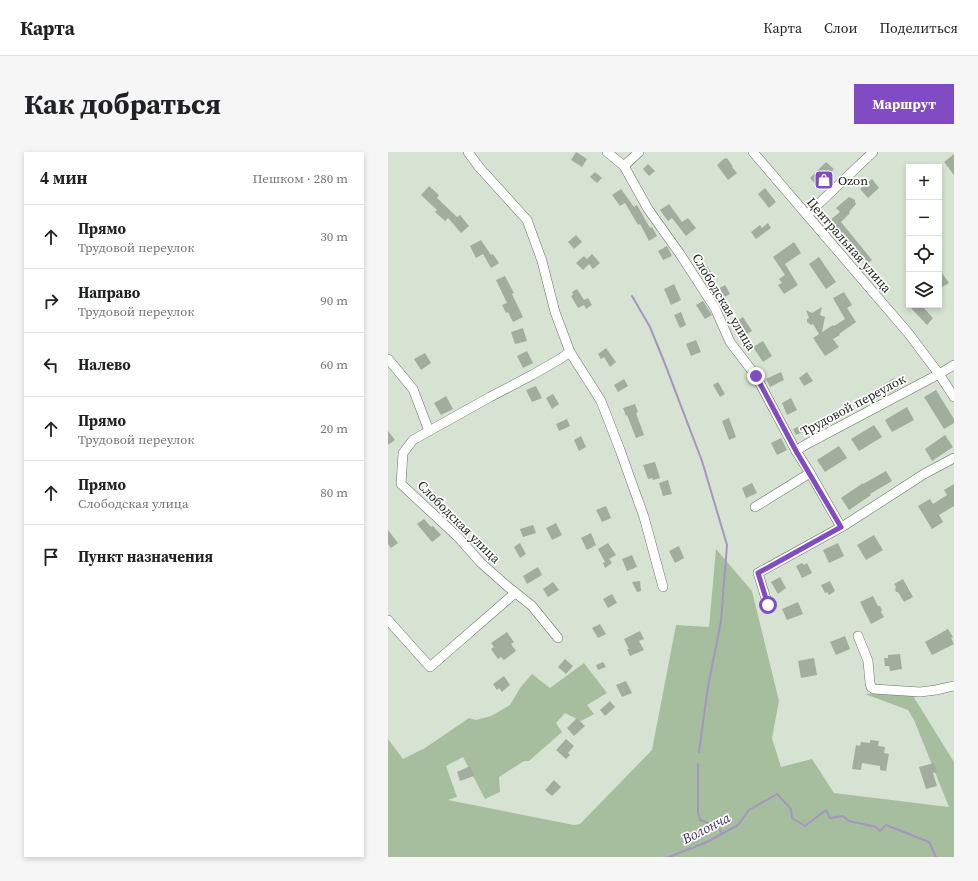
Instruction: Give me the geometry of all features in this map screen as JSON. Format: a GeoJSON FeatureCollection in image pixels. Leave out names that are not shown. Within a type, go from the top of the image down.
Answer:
{"type":"FeatureCollection","features":[{"type":"Feature","properties":{"kind":"street"},"geometry":{"type":"LineString","coordinates":[[468,152],[479,167],[527,220],[542,261],[554,312],[570,352],[601,401],[620,450],[644,517],[663,587]]}},
{"type":"Feature","properties":{"kind":"street","name":"Слободская улица"},"geometry":{"type":"LineString","coordinates":[[607,152],[624,166],[648,209],[680,254],[715,308],[730,342],[756,376],[796,451]]}},
{"type":"Feature","properties":{"kind":"street"},"geometry":{"type":"LineString","coordinates":[[624,166],[639,152]]}},
{"type":"Feature","properties":{"kind":"street","name":"Центральная улица"},"geometry":{"type":"LineString","coordinates":[[753,152],[909,334],[954,397]]}},
{"type":"Feature","properties":{"kind":"street"},"geometry":{"type":"LineString","coordinates":[[807,215],[873,152]]}},
{"type":"Feature","properties":{"kind":"street","name":"Слободская улица"},"geometry":{"type":"LineString","coordinates":[[558,638],[532,606],[480,562],[458,537],[401,484],[403,453],[413,440],[490,396],[532,376],[570,352]]}},
{"type":"Feature","properties":{"kind":"street"},"geometry":{"type":"LineString","coordinates":[[388,359],[413,389],[429,431]]}},
{"type":"Feature","properties":{"kind":"street","name":"Трудовой переулок"},"geometry":{"type":"LineString","coordinates":[[841,527],[796,451],[954,365]]}},
{"type":"Feature","properties":{"kind":"street"},"geometry":{"type":"LineString","coordinates":[[768,605],[758,573],[841,527],[924,474],[954,458]]}},
{"type":"Feature","properties":{"kind":"street"},"geometry":{"type":"LineString","coordinates":[[755,507],[810,473]]}},
{"type":"Feature","properties":{"kind":"street"},"geometry":{"type":"LineString","coordinates":[[388,620],[430,667],[515,593]]}},
{"type":"Feature","properties":{"kind":"street"},"geometry":{"type":"LineString","coordinates":[[858,636],[868,661],[870,683],[874,689],[920,692],[954,686]]}},
{"type":"Feature","properties":{"kind":"green space"},"geometry":{"type":"Polygon","coordinates":[[[716,549],[752,591],[779,701],[772,738],[781,767],[812,759],[834,793],[949,807],[914,720],[908,710],[865,694],[910,691],[954,762],[954,857],[388,857],[388,739],[403,759],[425,748],[469,718],[476,720],[491,716],[510,705],[520,688],[532,674],[550,688],[584,663],[607,693],[587,705],[594,714],[581,721],[565,713],[556,723],[562,732],[529,761],[524,761],[499,777],[500,792],[485,799],[463,757],[446,766],[457,797],[448,800],[574,825],[580,824],[652,750],[676,625],[709,627],[716,549]]]}},
{"type":"Feature","properties":{"kind":"building"},"geometry":{"type":"Polygon","coordinates":[[[576,152],[587,159],[582,167],[571,160],[576,152]]]}},
{"type":"Feature","properties":{"kind":"building"},"geometry":{"type":"Polygon","coordinates":[[[954,154],[954,175],[944,162],[954,154]]]}},
{"type":"Feature","properties":{"kind":"building"},"geometry":{"type":"Polygon","coordinates":[[[727,158],[737,173],[728,180],[717,165],[727,158]]]}},
{"type":"Feature","properties":{"kind":"building"},"geometry":{"type":"Polygon","coordinates":[[[826,162],[834,169],[830,176],[832,177],[820,189],[810,178],[826,162]]]}},
{"type":"Feature","properties":{"kind":"building"},"geometry":{"type":"Polygon","coordinates":[[[648,164],[655,171],[649,176],[643,169],[648,164]]]}},
{"type":"Feature","properties":{"kind":"building"},"geometry":{"type":"Polygon","coordinates":[[[595,172],[602,178],[597,183],[590,177],[595,172]]]}},
{"type":"Feature","properties":{"kind":"building"},"geometry":{"type":"Polygon","coordinates":[[[872,179],[879,188],[868,198],[860,189],[872,179]]]}},
{"type":"Feature","properties":{"kind":"building"},"geometry":{"type":"Polygon","coordinates":[[[429,186],[439,195],[437,198],[457,217],[460,215],[469,226],[461,233],[448,218],[445,221],[435,212],[437,210],[421,195],[429,186]]]}},
{"type":"Feature","properties":{"kind":"building"},"geometry":{"type":"Polygon","coordinates":[[[765,188],[776,202],[769,208],[758,194],[765,188]]]}},
{"type":"Feature","properties":{"kind":"building"},"geometry":{"type":"Polygon","coordinates":[[[621,189],[634,207],[637,205],[650,228],[652,227],[657,236],[649,241],[640,224],[638,225],[625,203],[620,206],[612,195],[621,189]]]}},
{"type":"Feature","properties":{"kind":"building"},"geometry":{"type":"Polygon","coordinates":[[[849,197],[855,200],[856,204],[841,222],[872,260],[866,265],[829,221],[840,212],[836,208],[849,197]]]}},
{"type":"Feature","properties":{"kind":"building"},"geometry":{"type":"Polygon","coordinates":[[[669,204],[682,222],[688,218],[696,228],[686,236],[672,218],[668,221],[660,210],[669,204]]]}},
{"type":"Feature","properties":{"kind":"building"},"geometry":{"type":"Polygon","coordinates":[[[768,223],[771,228],[756,239],[751,232],[760,225],[762,228],[768,223]]]}},
{"type":"Feature","properties":{"kind":"building"},"geometry":{"type":"Polygon","coordinates":[[[576,235],[582,242],[574,249],[568,242],[576,235]]]}},
{"type":"Feature","properties":{"kind":"building"},"geometry":{"type":"Polygon","coordinates":[[[481,240],[491,255],[493,254],[499,263],[491,268],[483,254],[476,258],[470,246],[481,240]]]}},
{"type":"Feature","properties":{"kind":"building"},"geometry":{"type":"Polygon","coordinates":[[[794,242],[801,253],[785,264],[798,285],[784,294],[778,285],[782,283],[779,279],[785,275],[773,257],[794,242]]]}},
{"type":"Feature","properties":{"kind":"building"},"geometry":{"type":"Polygon","coordinates":[[[667,246],[672,256],[663,260],[658,251],[667,246]]]}},
{"type":"Feature","properties":{"kind":"building"},"geometry":{"type":"Polygon","coordinates":[[[592,254],[600,263],[593,269],[589,264],[583,270],[576,263],[584,256],[587,259],[592,254]]]}},
{"type":"Feature","properties":{"kind":"building"},"geometry":{"type":"Polygon","coordinates":[[[819,257],[836,282],[826,289],[809,264],[819,257]]]}},
{"type":"Feature","properties":{"kind":"building"},"geometry":{"type":"Polygon","coordinates":[[[707,266],[711,272],[703,277],[699,270],[707,266]]]}},
{"type":"Feature","properties":{"kind":"building"},"geometry":{"type":"Polygon","coordinates":[[[942,273],[949,283],[942,287],[942,273]]]}},
{"type":"Feature","properties":{"kind":"building"},"geometry":{"type":"Polygon","coordinates":[[[505,276],[514,293],[512,294],[523,317],[513,322],[508,312],[506,313],[502,305],[507,303],[496,280],[505,276]]]}},
{"type":"Feature","properties":{"kind":"building"},"geometry":{"type":"Polygon","coordinates":[[[674,284],[681,300],[671,305],[664,289],[674,284]]]}},
{"type":"Feature","properties":{"kind":"building"},"geometry":{"type":"Polygon","coordinates":[[[725,285],[730,294],[718,301],[713,292],[725,285]]]}},
{"type":"Feature","properties":{"kind":"building"},"geometry":{"type":"Polygon","coordinates":[[[577,289],[584,300],[588,298],[592,305],[586,309],[584,305],[578,308],[571,296],[573,295],[572,292],[577,289]]]}},
{"type":"Feature","properties":{"kind":"building"},"geometry":{"type":"Polygon","coordinates":[[[844,292],[852,305],[847,308],[856,322],[833,339],[839,347],[825,356],[813,338],[819,334],[813,324],[811,325],[807,322],[807,319],[809,318],[806,310],[812,313],[822,307],[820,315],[825,317],[822,332],[845,319],[833,298],[844,292]]]}},
{"type":"Feature","properties":{"kind":"building"},"geometry":{"type":"Polygon","coordinates":[[[703,301],[712,315],[705,319],[696,305],[703,301]]]}},
{"type":"Feature","properties":{"kind":"building"},"geometry":{"type":"Polygon","coordinates":[[[911,308],[924,308],[933,318],[927,325],[911,308]]]}},
{"type":"Feature","properties":{"kind":"building"},"geometry":{"type":"Polygon","coordinates":[[[681,312],[686,325],[680,328],[674,315],[681,312]]]}},
{"type":"Feature","properties":{"kind":"building"},"geometry":{"type":"Polygon","coordinates":[[[743,317],[752,331],[742,337],[734,323],[743,317]]]}},
{"type":"Feature","properties":{"kind":"building"},"geometry":{"type":"Polygon","coordinates":[[[523,328],[527,341],[515,344],[511,332],[523,328]]]}},
{"type":"Feature","properties":{"kind":"building"},"geometry":{"type":"Polygon","coordinates":[[[696,340],[701,352],[691,356],[686,344],[696,340]]]}},
{"type":"Feature","properties":{"kind":"building"},"geometry":{"type":"Polygon","coordinates":[[[763,341],[772,356],[763,362],[753,347],[763,341]]]}},
{"type":"Feature","properties":{"kind":"building"},"geometry":{"type":"Polygon","coordinates":[[[606,348],[616,362],[610,367],[604,357],[601,359],[598,354],[606,348]]]}},
{"type":"Feature","properties":{"kind":"building"},"geometry":{"type":"Polygon","coordinates":[[[527,351],[533,363],[523,368],[517,356],[527,351]]]}},
{"type":"Feature","properties":{"kind":"building"},"geometry":{"type":"Polygon","coordinates":[[[425,353],[431,363],[421,370],[414,359],[425,353]]]}},
{"type":"Feature","properties":{"kind":"building"},"geometry":{"type":"Polygon","coordinates":[[[781,372],[784,380],[770,387],[766,379],[781,372]]]}},
{"type":"Feature","properties":{"kind":"building"},"geometry":{"type":"Polygon","coordinates":[[[807,372],[813,381],[804,386],[799,378],[807,372]]]}},
{"type":"Feature","properties":{"kind":"building"},"geometry":{"type":"Polygon","coordinates":[[[894,378],[899,388],[888,394],[883,385],[894,378]]]}},
{"type":"Feature","properties":{"kind":"building"},"geometry":{"type":"Polygon","coordinates":[[[624,379],[628,386],[618,392],[614,385],[624,379]]]}},
{"type":"Feature","properties":{"kind":"building"},"geometry":{"type":"Polygon","coordinates":[[[718,382],[725,394],[720,397],[713,385],[718,382]]]}},
{"type":"Feature","properties":{"kind":"building"},"geometry":{"type":"Polygon","coordinates":[[[536,386],[542,398],[532,402],[526,390],[536,386]]]}},
{"type":"Feature","properties":{"kind":"building"},"geometry":{"type":"Polygon","coordinates":[[[936,390],[954,419],[954,423],[944,429],[924,397],[936,390]]]}},
{"type":"Feature","properties":{"kind":"building"},"geometry":{"type":"Polygon","coordinates":[[[553,394],[559,404],[552,409],[546,398],[553,394]]]}},
{"type":"Feature","properties":{"kind":"building"},"geometry":{"type":"Polygon","coordinates":[[[446,396],[453,409],[441,415],[434,403],[446,396]]]}},
{"type":"Feature","properties":{"kind":"building"},"geometry":{"type":"Polygon","coordinates":[[[791,398],[797,410],[787,415],[782,403],[791,398]]]}},
{"type":"Feature","properties":{"kind":"building"},"geometry":{"type":"Polygon","coordinates":[[[635,404],[638,412],[636,413],[644,435],[636,438],[623,408],[635,404]]]}},
{"type":"Feature","properties":{"kind":"building"},"geometry":{"type":"Polygon","coordinates":[[[907,407],[914,420],[892,432],[885,420],[907,407]]]}},
{"type":"Feature","properties":{"kind":"building"},"geometry":{"type":"Polygon","coordinates":[[[729,418],[736,437],[729,440],[722,421],[729,418]]]}},
{"type":"Feature","properties":{"kind":"building"},"geometry":{"type":"Polygon","coordinates":[[[567,419],[570,426],[559,431],[556,424],[567,419]]]}},
{"type":"Feature","properties":{"kind":"building"},"geometry":{"type":"Polygon","coordinates":[[[802,425],[805,431],[796,435],[793,429],[802,425]]]}},
{"type":"Feature","properties":{"kind":"building"},"geometry":{"type":"Polygon","coordinates":[[[874,425],[882,437],[859,451],[851,439],[874,425]]]}},
{"type":"Feature","properties":{"kind":"building"},"geometry":{"type":"Polygon","coordinates":[[[388,431],[395,440],[388,445],[388,431]]]}},
{"type":"Feature","properties":{"kind":"building"},"geometry":{"type":"Polygon","coordinates":[[[945,435],[953,447],[932,461],[925,449],[945,435]]]}},
{"type":"Feature","properties":{"kind":"building"},"geometry":{"type":"Polygon","coordinates":[[[581,436],[586,447],[579,451],[574,440],[581,436]]]}},
{"type":"Feature","properties":{"kind":"building"},"geometry":{"type":"Polygon","coordinates":[[[781,438],[787,450],[777,455],[771,443],[781,438]]]}},
{"type":"Feature","properties":{"kind":"building"},"geometry":{"type":"Polygon","coordinates":[[[839,446],[847,458],[825,472],[817,460],[839,446]]]}},
{"type":"Feature","properties":{"kind":"building"},"geometry":{"type":"Polygon","coordinates":[[[655,462],[660,478],[653,480],[652,478],[648,479],[643,465],[655,462]]]}},
{"type":"Feature","properties":{"kind":"building"},"geometry":{"type":"Polygon","coordinates":[[[886,471],[892,481],[870,494],[871,495],[849,510],[841,498],[863,483],[886,471]]]}},
{"type":"Feature","properties":{"kind":"building"},"geometry":{"type":"Polygon","coordinates":[[[668,480],[672,494],[663,496],[659,483],[668,480]]]}},
{"type":"Feature","properties":{"kind":"building"},"geometry":{"type":"Polygon","coordinates":[[[752,483],[757,493],[746,498],[742,488],[752,483]]]}},
{"type":"Feature","properties":{"kind":"building"},"geometry":{"type":"Polygon","coordinates":[[[954,484],[954,506],[939,515],[943,522],[932,529],[918,506],[930,499],[933,504],[947,495],[944,490],[954,484]]]}},
{"type":"Feature","properties":{"kind":"building"},"geometry":{"type":"Polygon","coordinates":[[[606,506],[611,518],[602,522],[596,510],[606,506]]]}},
{"type":"Feature","properties":{"kind":"building"},"geometry":{"type":"Polygon","coordinates":[[[424,519],[441,535],[432,542],[417,524],[424,519]]]}},
{"type":"Feature","properties":{"kind":"building"},"geometry":{"type":"Polygon","coordinates":[[[556,523],[562,535],[552,540],[546,528],[556,523]]]}},
{"type":"Feature","properties":{"kind":"building"},"geometry":{"type":"Polygon","coordinates":[[[533,525],[536,533],[523,537],[520,529],[533,525]]]}},
{"type":"Feature","properties":{"kind":"building"},"geometry":{"type":"Polygon","coordinates":[[[388,530],[398,543],[391,548],[388,544],[388,530]]]}},
{"type":"Feature","properties":{"kind":"building"},"geometry":{"type":"Polygon","coordinates":[[[591,533],[596,545],[587,550],[581,538],[591,533]]]}},
{"type":"Feature","properties":{"kind":"building"},"geometry":{"type":"Polygon","coordinates":[[[874,535],[883,550],[866,560],[857,545],[874,535]]]}},
{"type":"Feature","properties":{"kind":"building"},"geometry":{"type":"Polygon","coordinates":[[[520,543],[526,554],[520,558],[514,547],[520,543]]]}},
{"type":"Feature","properties":{"kind":"building"},"geometry":{"type":"Polygon","coordinates":[[[608,543],[616,555],[609,559],[612,563],[605,568],[603,563],[605,562],[598,549],[608,543]]]}},
{"type":"Feature","properties":{"kind":"building"},"geometry":{"type":"Polygon","coordinates":[[[838,543],[844,556],[829,563],[823,550],[838,543]]]}},
{"type":"Feature","properties":{"kind":"building"},"geometry":{"type":"Polygon","coordinates":[[[679,546],[684,558],[675,563],[669,551],[679,546]]]}},
{"type":"Feature","properties":{"kind":"building"},"geometry":{"type":"Polygon","coordinates":[[[632,555],[637,567],[627,571],[622,559],[632,555]]]}},
{"type":"Feature","properties":{"kind":"building"},"geometry":{"type":"Polygon","coordinates":[[[802,563],[804,565],[807,563],[812,573],[802,578],[796,566],[802,563]]]}},
{"type":"Feature","properties":{"kind":"building"},"geometry":{"type":"Polygon","coordinates":[[[538,567],[542,575],[527,584],[523,576],[538,567]]]}},
{"type":"Feature","properties":{"kind":"building"},"geometry":{"type":"Polygon","coordinates":[[[780,577],[786,588],[778,594],[771,582],[780,577]]]}},
{"type":"Feature","properties":{"kind":"building"},"geometry":{"type":"Polygon","coordinates":[[[903,579],[913,597],[904,602],[898,592],[896,592],[896,587],[894,584],[903,579]]]}},
{"type":"Feature","properties":{"kind":"building"},"geometry":{"type":"Polygon","coordinates":[[[640,581],[641,591],[637,592],[632,582],[640,581]]]}},
{"type":"Feature","properties":{"kind":"building"},"geometry":{"type":"Polygon","coordinates":[[[830,581],[835,591],[829,595],[827,592],[825,593],[821,585],[830,581]]]}},
{"type":"Feature","properties":{"kind":"building"},"geometry":{"type":"Polygon","coordinates":[[[553,582],[559,590],[548,597],[543,589],[553,582]]]}},
{"type":"Feature","properties":{"kind":"building"},"geometry":{"type":"Polygon","coordinates":[[[612,594],[617,603],[608,608],[603,599],[612,594]]]}},
{"type":"Feature","properties":{"kind":"building"},"geometry":{"type":"Polygon","coordinates":[[[873,596],[878,606],[880,606],[884,617],[871,624],[860,602],[873,596]]]}},
{"type":"Feature","properties":{"kind":"building"},"geometry":{"type":"Polygon","coordinates":[[[798,602],[803,614],[787,620],[782,609],[798,602]]]}},
{"type":"Feature","properties":{"kind":"building"},"geometry":{"type":"Polygon","coordinates":[[[600,624],[606,634],[598,638],[592,628],[600,624]]]}},
{"type":"Feature","properties":{"kind":"building"},"geometry":{"type":"Polygon","coordinates":[[[948,629],[953,637],[951,638],[954,644],[932,655],[925,642],[948,629]]]}},
{"type":"Feature","properties":{"kind":"building"},"geometry":{"type":"Polygon","coordinates":[[[640,631],[644,639],[639,641],[644,650],[630,656],[627,649],[629,649],[624,639],[640,631]]]}},
{"type":"Feature","properties":{"kind":"building"},"geometry":{"type":"Polygon","coordinates":[[[507,632],[514,642],[511,644],[516,651],[504,660],[501,657],[498,659],[491,649],[494,647],[491,643],[507,632]]]}},
{"type":"Feature","properties":{"kind":"building"},"geometry":{"type":"Polygon","coordinates":[[[845,636],[850,649],[836,655],[830,642],[845,636]]]}},
{"type":"Feature","properties":{"kind":"building"},"geometry":{"type":"Polygon","coordinates":[[[900,654],[902,669],[890,671],[889,666],[885,666],[884,658],[888,658],[888,655],[900,654]]]}},
{"type":"Feature","properties":{"kind":"building"},"geometry":{"type":"Polygon","coordinates":[[[814,658],[817,675],[801,678],[798,661],[814,658]]]}},
{"type":"Feature","properties":{"kind":"building"},"geometry":{"type":"Polygon","coordinates":[[[565,659],[573,666],[566,674],[558,667],[565,659]]]}},
{"type":"Feature","properties":{"kind":"building"},"geometry":{"type":"Polygon","coordinates":[[[603,662],[606,667],[598,670],[596,665],[603,662]]]}},
{"type":"Feature","properties":{"kind":"building"},"geometry":{"type":"Polygon","coordinates":[[[504,676],[510,685],[502,692],[499,688],[497,690],[493,684],[504,676]]]}},
{"type":"Feature","properties":{"kind":"building"},"geometry":{"type":"Polygon","coordinates":[[[626,681],[632,693],[622,697],[616,685],[626,681]]]}},
{"type":"Feature","properties":{"kind":"building"},"geometry":{"type":"Polygon","coordinates":[[[610,701],[615,707],[605,716],[600,710],[610,701]]]}},
{"type":"Feature","properties":{"kind":"building"},"geometry":{"type":"Polygon","coordinates":[[[577,718],[585,726],[574,736],[567,728],[577,718]]]}},
{"type":"Feature","properties":{"kind":"building"},"geometry":{"type":"Polygon","coordinates":[[[566,739],[574,746],[568,753],[570,755],[566,759],[556,750],[566,739]]]}},
{"type":"Feature","properties":{"kind":"building"},"geometry":{"type":"Polygon","coordinates":[[[870,740],[879,741],[878,746],[885,747],[884,753],[889,754],[886,771],[880,770],[880,766],[862,763],[861,770],[852,769],[856,745],[860,746],[861,742],[870,743],[870,740]]]}},
{"type":"Feature","properties":{"kind":"building"},"geometry":{"type":"Polygon","coordinates":[[[934,763],[937,772],[933,773],[937,786],[926,789],[919,767],[934,763]]]}},
{"type":"Feature","properties":{"kind":"building"},"geometry":{"type":"Polygon","coordinates":[[[470,766],[474,776],[460,781],[457,772],[470,766]]]}},
{"type":"Feature","properties":{"kind":"building"},"geometry":{"type":"Polygon","coordinates":[[[554,780],[561,787],[552,796],[545,790],[554,780]]]}},
{"type":"Feature","properties":{"kind":"waterway"},"geometry":{"type":"LineString","coordinates":[[632,296],[650,327],[665,364],[702,461],[727,545],[721,621],[708,686],[699,752]]}},
{"type":"Feature","properties":{"kind":"waterway"},"geometry":{"type":"LineString","coordinates":[[698,764],[698,812],[700,820],[717,826],[722,833]]}},
{"type":"Feature","properties":{"kind":"waterway","name":"Волонча"},"geometry":{"type":"LineString","coordinates":[[669,857],[707,842],[738,825],[749,810],[777,794],[791,809],[792,818],[805,826],[826,810],[830,818],[843,816],[849,821],[876,827],[880,831],[886,825],[929,842],[936,857]]}},
{"type":"Feature","properties":{"kind":"place","name":"Ozon"},"geometry":{"type":"Point","coordinates":[824,180]}},
{"type":"Feature","properties":{"kind":"route"},"geometry":{"type":"LineString","coordinates":[[756,376],[796,451],[841,527],[758,573],[768,605]]}}]}
